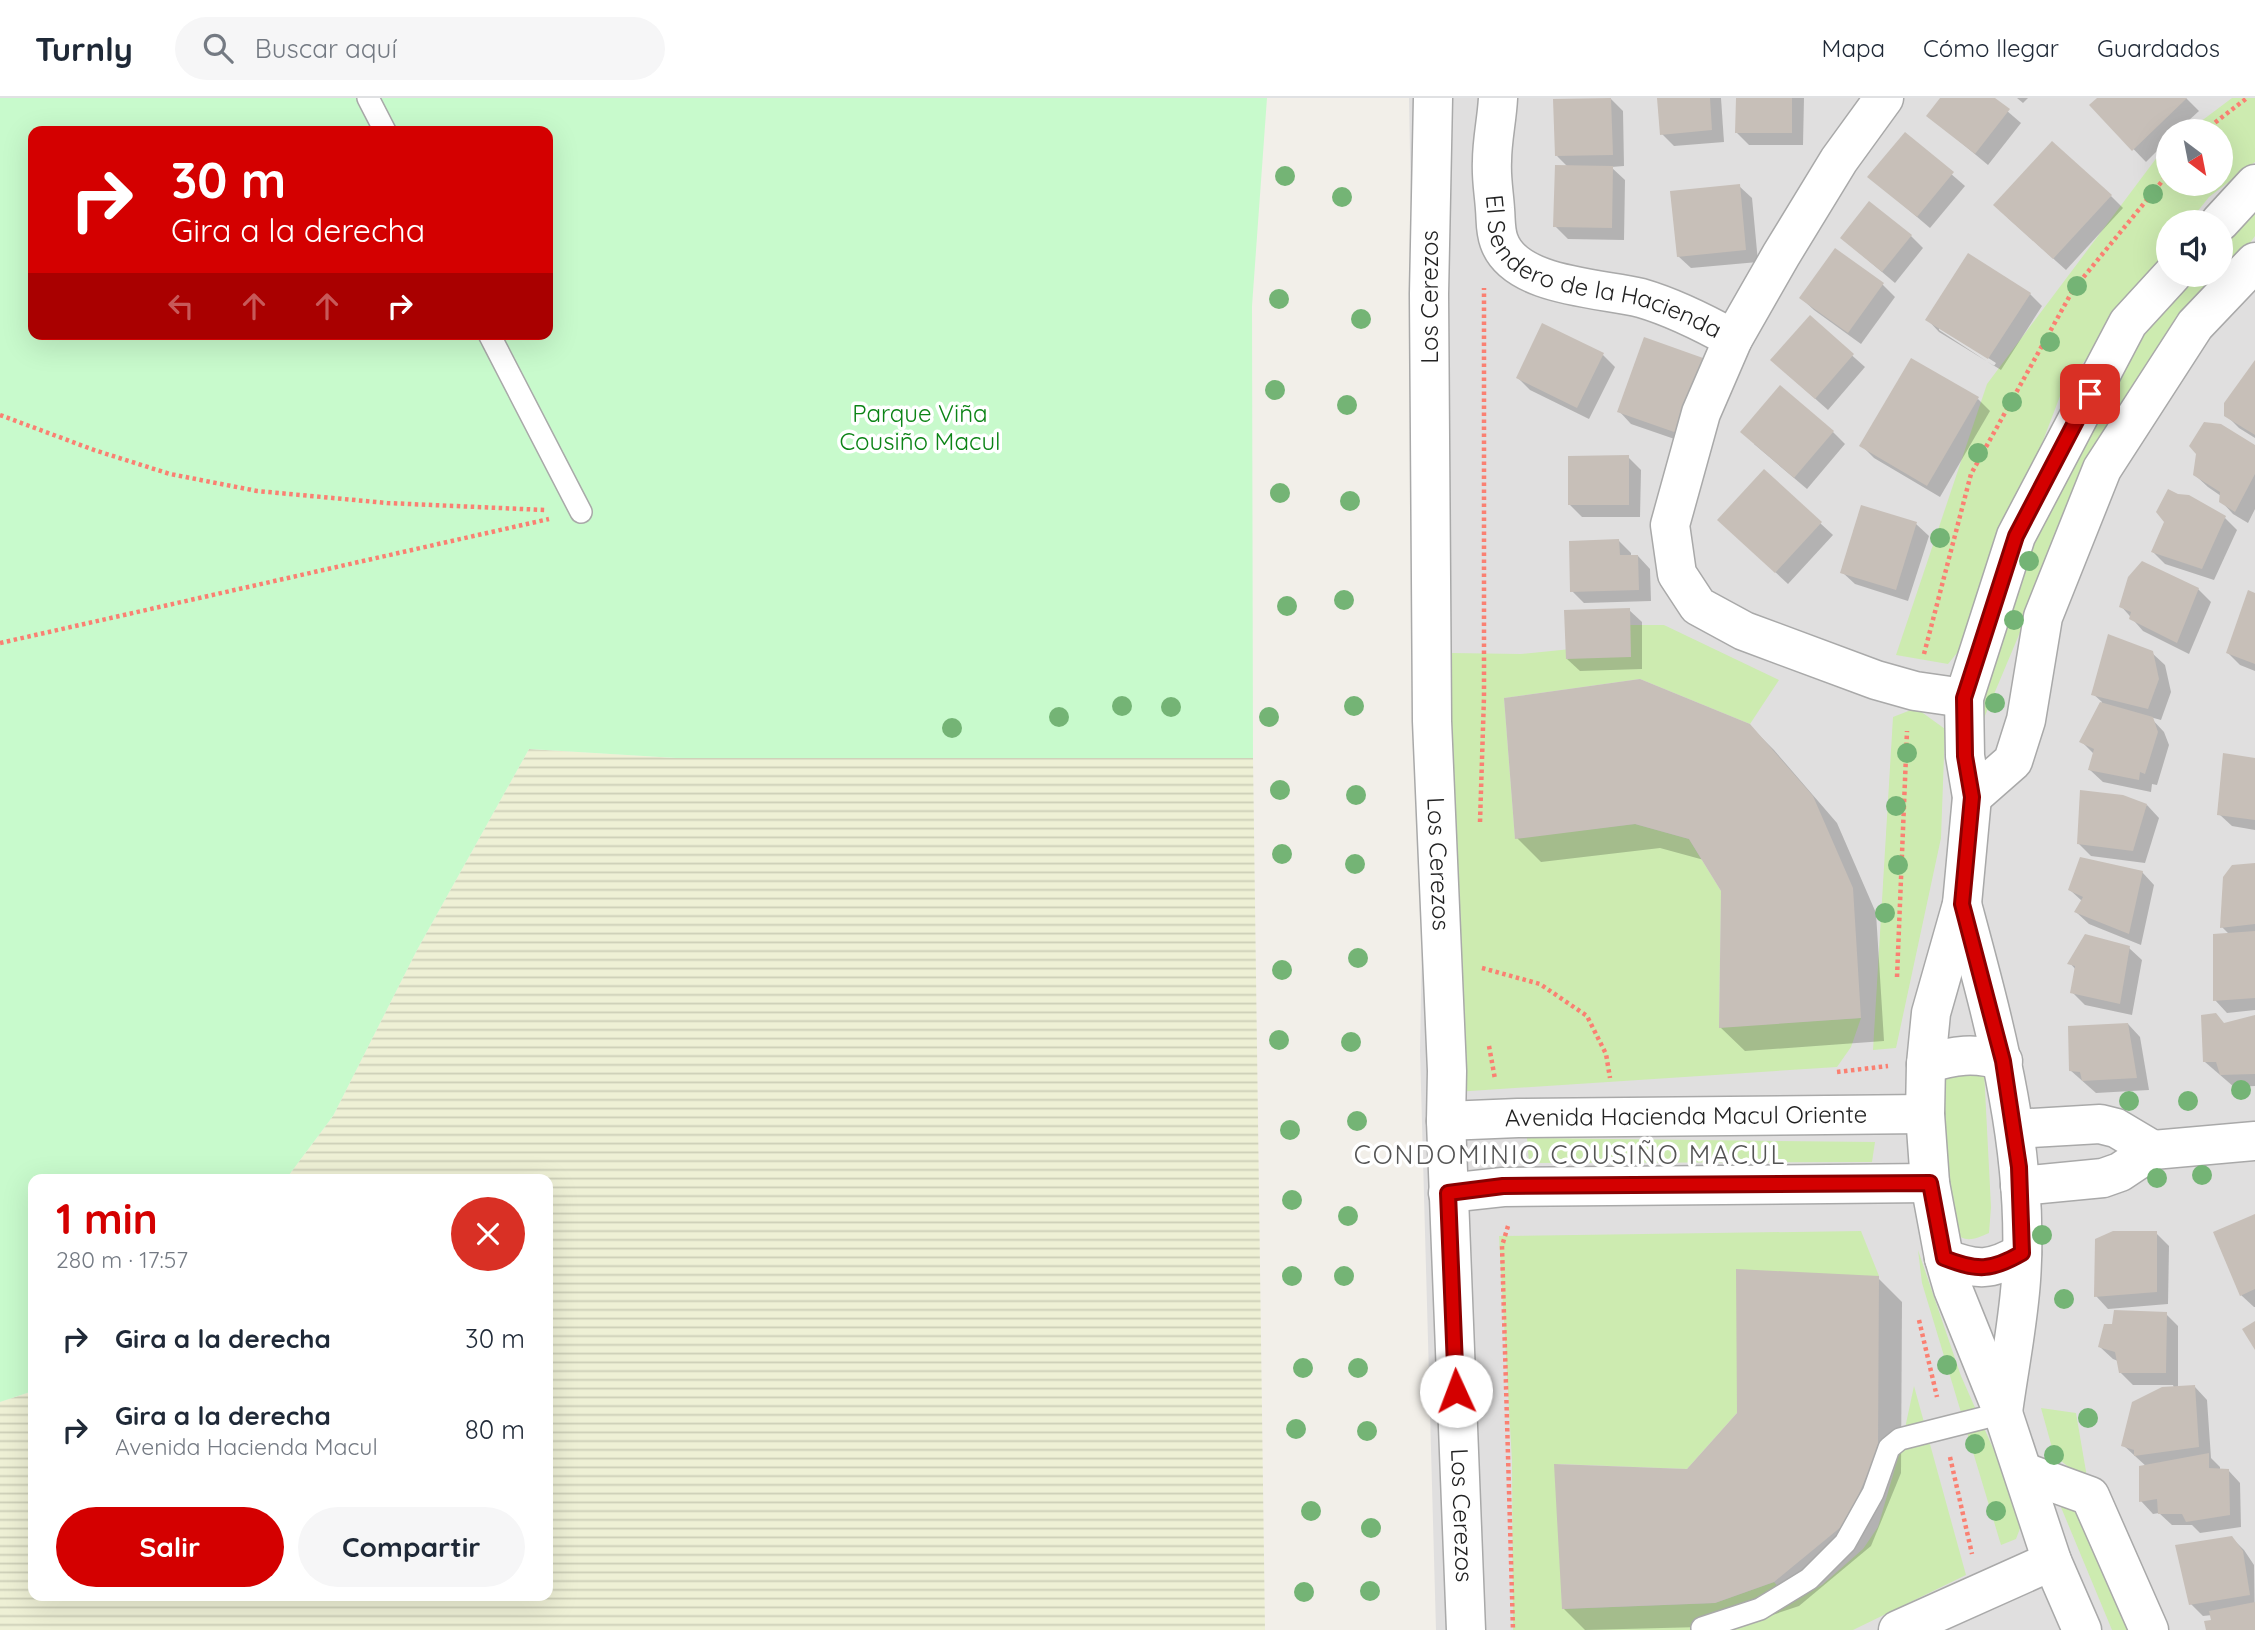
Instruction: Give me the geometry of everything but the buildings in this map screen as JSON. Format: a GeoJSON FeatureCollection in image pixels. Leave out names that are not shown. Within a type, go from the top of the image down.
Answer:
{"type":"FeatureCollection","features":[{"type":"Feature","properties":{"kind":"street","name":"Los Cerezos"},"geometry":{"type":"LineString","coordinates":[[1433,98],[1429,294],[1432,721],[1466,1630]]}},
{"type":"Feature","properties":{"kind":"street","name":"El Sendero de la Hacienda"},"geometry":{"type":"LineString","coordinates":[[1498,98],[1492,161],[1493,192],[1495,226],[1504,253],[1547,279],[1643,299],[1708,325],[1733,339]]}},
{"type":"Feature","properties":{"kind":"street","name":"El Sendero de la Hacienda"},"geometry":{"type":"LineString","coordinates":[[1884,98],[1839,160],[1733,339],[1701,413],[1670,525],[1677,574],[1698,606],[1744,631],[1876,680],[1915,691],[1964,698]]}},
{"type":"Feature","properties":{"kind":"street"},"geometry":{"type":"LineString","coordinates":[[2231,210],[2255,184]]}},
{"type":"Feature","properties":{"kind":"street"},"geometry":{"type":"LineString","coordinates":[[1972,797],[2013,761],[2026,720],[2043,617],[2102,468],[2195,325],[2255,262]]}},
{"type":"Feature","properties":{"kind":"street"},"geometry":{"type":"LineString","coordinates":[[2082,1630],[2052,1560],[2003,1413],[1953,1289],[1944,1258],[1930,1183],[1925,1114],[1911,1065],[1931,1013],[1962,904],[1972,797],[1965,756],[1964,698],[2016,536],[2128,323],[2161,287]]}},
{"type":"Feature","properties":{"kind":"street"},"geometry":{"type":"LineString","coordinates":[[1962,904],[2003,1061],[2015,1129],[2020,1186],[2021,1281],[2003,1413]]}},
{"type":"Feature","properties":{"kind":"street"},"geometry":{"type":"LineString","coordinates":[[1911,1065],[1973,1054],[2003,1061]]}},
{"type":"Feature","properties":{"kind":"street","name":"Avenida Hacienda Macul Oriente"},"geometry":{"type":"LineString","coordinates":[[1446,1121],[1925,1114]]}},
{"type":"Feature","properties":{"kind":"street"},"geometry":{"type":"LineString","coordinates":[[2015,1129],[2101,1124],[2116,1128],[2153,1150]]}},
{"type":"Feature","properties":{"kind":"street"},"geometry":{"type":"LineString","coordinates":[[2020,1186],[2103,1178],[2120,1172],[2153,1150],[2255,1140]]}},
{"type":"Feature","properties":{"kind":"street"},"geometry":{"type":"LineString","coordinates":[[1448,1193],[1521,1187],[1930,1183]]}},
{"type":"Feature","properties":{"kind":"street"},"geometry":{"type":"LineString","coordinates":[[1944,1258],[1965,1266],[1984,1268],[2002,1264],[2022,1253]]}},
{"type":"Feature","properties":{"kind":"street"},"geometry":{"type":"LineString","coordinates":[[2024,1472],[2090,1496],[2149,1630]]}},
{"type":"Feature","properties":{"kind":"street"},"geometry":{"type":"LineString","coordinates":[[1898,1630],[2052,1560]]}},
{"type":"Feature","properties":{"kind":"lane"},"geometry":{"type":"LineString","coordinates":[[368,98],[382,126]]}},
{"type":"Feature","properties":{"kind":"lane"},"geometry":{"type":"LineString","coordinates":[[492,340],[581,512]]}},
{"type":"Feature","properties":{"kind":"lane"},"geometry":{"type":"LineString","coordinates":[[1702,1628],[1760,1609],[1809,1580],[1845,1544],[1873,1493],[1889,1448],[1900,1439],[2003,1413]]}},
{"type":"Feature","properties":{"kind":"path"},"geometry":{"type":"LineString","coordinates":[[2220,119],[2247,98]]}},
{"type":"Feature","properties":{"kind":"path"},"geometry":{"type":"LineString","coordinates":[[1896,989],[1908,717],[1971,474],[2073,290],[2156,189]]}},
{"type":"Feature","properties":{"kind":"path"},"geometry":{"type":"LineString","coordinates":[[1479,831],[1484,697],[1484,279]]}},
{"type":"Feature","properties":{"kind":"path"},"geometry":{"type":"LineString","coordinates":[[0,415],[94,450],[170,474],[257,491],[387,503],[581,512]]}},
{"type":"Feature","properties":{"kind":"path"},"geometry":{"type":"LineString","coordinates":[[0,643],[581,512]]}},
{"type":"Feature","properties":{"kind":"path"},"geometry":{"type":"LineString","coordinates":[[1474,966],[1540,984],[1587,1016],[1606,1054],[1611,1081]]}},
{"type":"Feature","properties":{"kind":"path"},"geometry":{"type":"LineString","coordinates":[[1487,1033],[1496,1085]]}},
{"type":"Feature","properties":{"kind":"path"},"geometry":{"type":"LineString","coordinates":[[1828,1073],[1911,1065]]}},
{"type":"Feature","properties":{"kind":"path"},"geometry":{"type":"LineString","coordinates":[[1513,1630],[1502,1246],[1521,1187]]}},
{"type":"Feature","properties":{"kind":"shaded area"},"geometry":{"type":"Polygon","coordinates":[[[1409,98],[2255,98],[2255,1630],[1436,1630],[1420,1051],[1423,887],[1409,98]]]}},
{"type":"Feature","properties":{"kind":"green space","name":"Parque Viña Cousiño Macul"},"geometry":{"type":"Polygon","coordinates":[[[0,98],[1267,98],[1252,306],[1253,758],[676,758],[529,749],[417,950],[333,1116],[290,1174],[28,1174],[28,1393],[0,1402],[0,98]]]}},
{"type":"Feature","properties":{"kind":"green space"},"geometry":{"type":"Polygon","coordinates":[[[2232,98],[2255,98],[2255,162],[2233,179],[2233,119],[2204,119],[2232,98]]]}},
{"type":"Feature","properties":{"kind":"green space"},"geometry":{"type":"Polygon","coordinates":[[[2156,159],[2156,196],[2210,196],[2199,210],[2156,210],[2156,266],[2062,391],[1966,642],[1948,664],[1896,655],[1987,384],[2156,159]]]}},
{"type":"Feature","properties":{"kind":"green space"},"geometry":{"type":"Polygon","coordinates":[[[2255,190],[2255,236],[2233,267],[2233,215],[2255,190]]]}},
{"type":"Feature","properties":{"kind":"green space"},"geometry":{"type":"Polygon","coordinates":[[[2171,287],[2218,287],[2090,466],[1976,737],[1969,732],[2020,537],[2171,287]]]}},
{"type":"Feature","properties":{"kind":"green space"},"geometry":{"type":"Polygon","coordinates":[[[1624,625],[1664,625],[1779,680],[1750,724],[1640,679],[1504,698],[1515,838],[1635,824],[1689,839],[1721,891],[1719,1027],[1861,1018],[1851,1047],[1837,1067],[1455,1092],[1451,653],[1521,654],[1581,648],[1624,625]]]}},
{"type":"Feature","properties":{"kind":"green space"},"geometry":{"type":"Polygon","coordinates":[[[1916,708],[1945,729],[1941,838],[1896,1048],[1873,1050],[1893,717],[1916,708]]]}},
{"type":"Feature","properties":{"kind":"green space"},"geometry":{"type":"Polygon","coordinates":[[[529,749],[676,758],[1253,758],[1265,1630],[0,1630],[0,1402],[28,1393],[28,1601],[553,1601],[553,1174],[290,1174],[333,1116],[417,950],[529,749]]]}},
{"type":"Feature","properties":{"kind":"green space"},"geometry":{"type":"Polygon","coordinates":[[[1984,1070],[1991,1207],[1989,1233],[1974,1239],[1965,1239],[1952,1231],[1937,1075],[1984,1070]]]}},
{"type":"Feature","properties":{"kind":"green space"},"geometry":{"type":"Polygon","coordinates":[[[1527,1138],[1875,1142],[1872,1162],[1529,1163],[1527,1138]]]}},
{"type":"Feature","properties":{"kind":"green space"},"geometry":{"type":"Polygon","coordinates":[[[1861,1231],[1879,1276],[1737,1413],[1687,1469],[1558,1464],[1562,1609],[1715,1603],[1774,1582],[1783,1592],[1803,1588],[1812,1590],[1822,1585],[1863,1549],[1878,1527],[1901,1447],[1914,1386],[1966,1575],[1853,1630],[1513,1630],[1512,1461],[1499,1236],[1861,1231]]]}},
{"type":"Feature","properties":{"kind":"green space"},"geometry":{"type":"Polygon","coordinates":[[[1918,1250],[1961,1376],[2024,1518],[2016,1539],[2001,1545],[1922,1283],[1918,1250]]]}},
{"type":"Feature","properties":{"kind":"green space"},"geometry":{"type":"Polygon","coordinates":[[[2041,1408],[2076,1413],[2088,1483],[2054,1455],[2041,1408]]]}},
{"type":"Feature","properties":{"kind":"green space"},"geometry":{"type":"Polygon","coordinates":[[[2058,1500],[2093,1505],[2149,1630],[2112,1630],[2058,1500]]]}},
{"type":"Feature","properties":{"kind":"district","name":"CONDOMINIO COUSIÑO MACUL"},"geometry":{"type":"Point","coordinates":[1570,1155]}},
{"type":"Feature","properties":{"kind":"route"},"geometry":{"type":"LineString","coordinates":[[1456,1391],[1448,1193],[1503,1186],[1930,1183],[1944,1258],[1965,1266],[1984,1268],[2002,1264],[2022,1253],[2015,1129],[2003,1061],[1962,904],[1972,797],[1965,756],[1964,698],[2016,536],[2090,394]]}}]}
